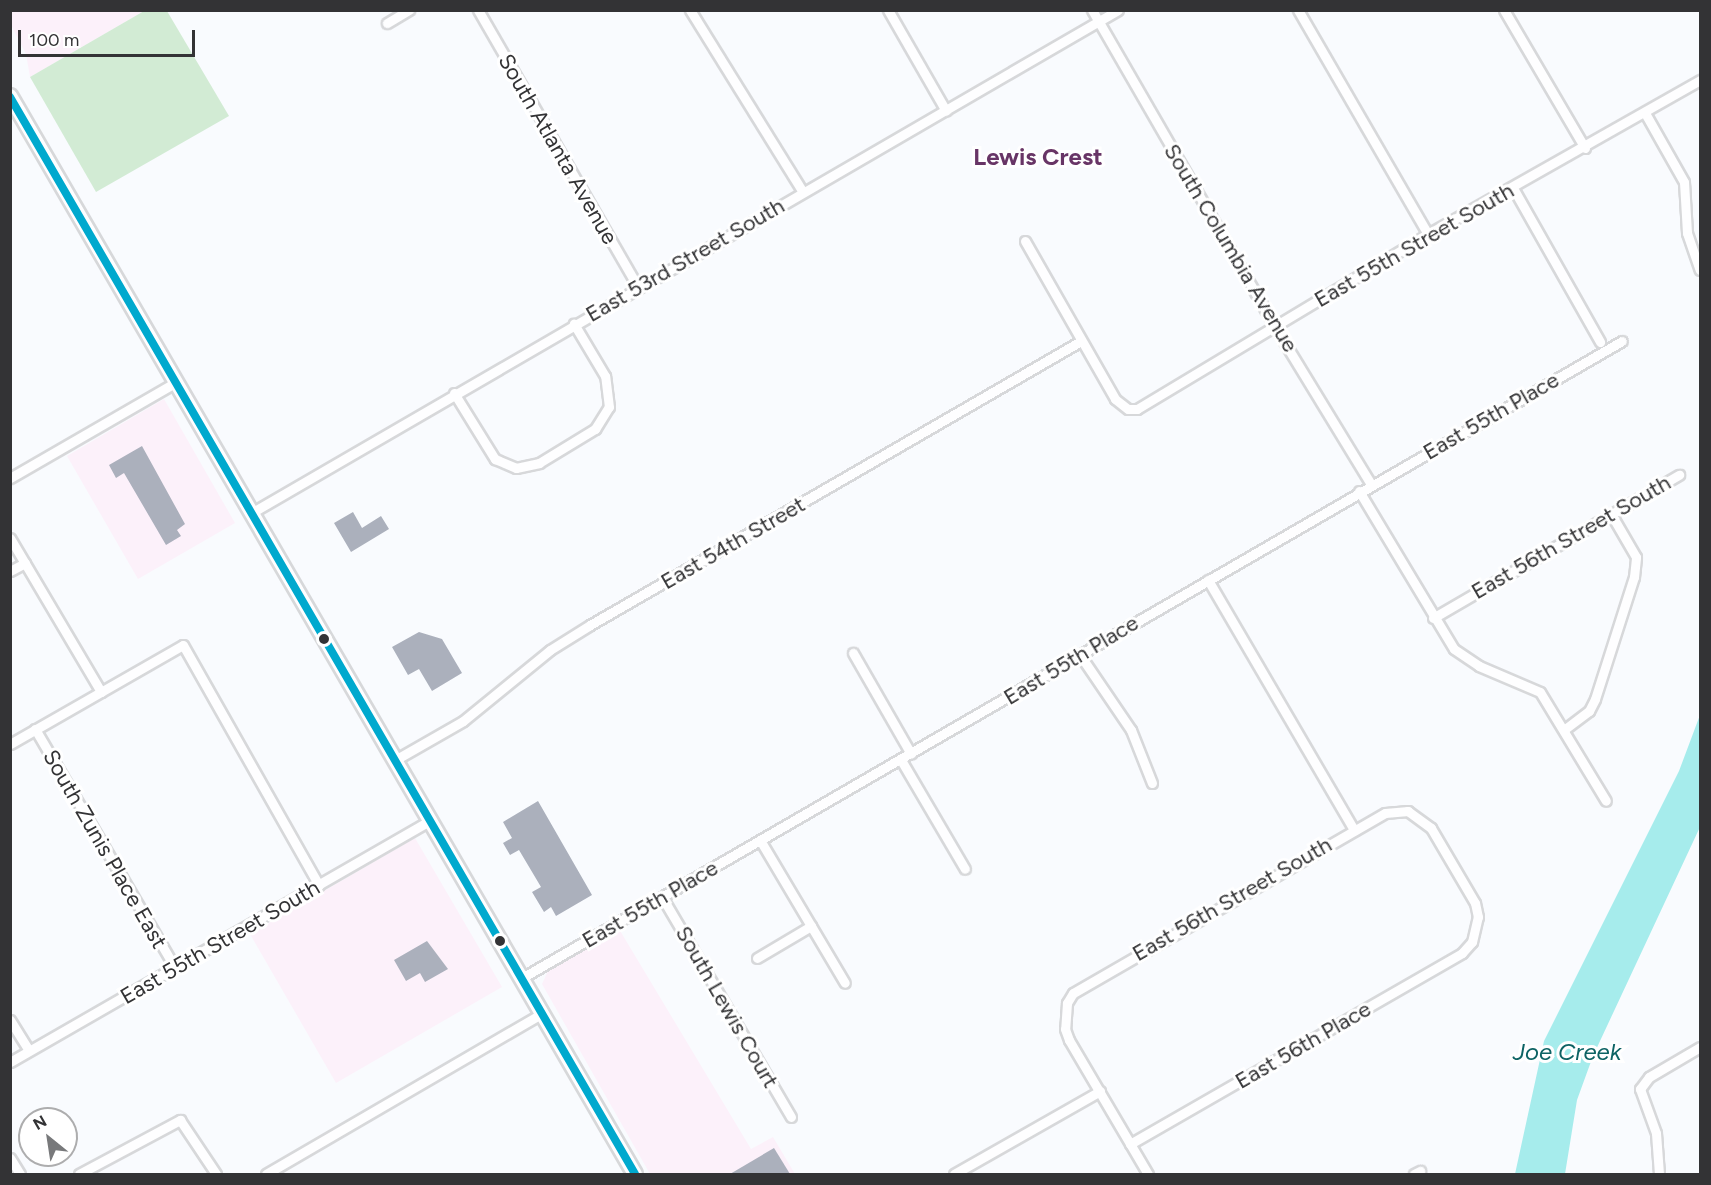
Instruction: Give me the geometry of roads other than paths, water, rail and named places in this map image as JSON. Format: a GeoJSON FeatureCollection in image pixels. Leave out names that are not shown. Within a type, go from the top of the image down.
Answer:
{"type":"FeatureCollection","features":[{"type":"Feature","properties":{"kind":"main road"},"geometry":{"type":"LineString","coordinates":[[10,96],[635,1174]]}},
{"type":"Feature","properties":{"kind":"street"},"geometry":{"type":"LineString","coordinates":[[387,24],[409,10]]}},
{"type":"Feature","properties":{"kind":"street","name":"South Atlanta Avenue"},"geometry":{"type":"LineString","coordinates":[[478,10],[638,287]]}},
{"type":"Feature","properties":{"kind":"street"},"geometry":{"type":"LineString","coordinates":[[690,10],[803,192]]}},
{"type":"Feature","properties":{"kind":"street"},"geometry":{"type":"LineString","coordinates":[[888,10],[946,111]]}},
{"type":"Feature","properties":{"kind":"street","name":"South Columbia Avenue"},"geometry":{"type":"LineString","coordinates":[[1092,10],[1275,327],[1371,484]]}},
{"type":"Feature","properties":{"kind":"street","name":"East 53rd Street South"},"geometry":{"type":"LineString","coordinates":[[253,512],[454,393],[1118,10]]}},
{"type":"Feature","properties":{"kind":"street"},"geometry":{"type":"LineString","coordinates":[[1298,10],[1428,234]]}},
{"type":"Feature","properties":{"kind":"street"},"geometry":{"type":"LineString","coordinates":[[1504,10],[1585,148]]}},
{"type":"Feature","properties":{"kind":"street","name":"East 55th Street South"},"geometry":{"type":"LineString","coordinates":[[1081,341],[1115,399],[1128,409],[1145,405],[1428,234],[1585,148],[1701,80]]}},
{"type":"Feature","properties":{"kind":"street"},"geometry":{"type":"LineString","coordinates":[[1645,113],[1684,182],[1688,233],[1701,270]]}},
{"type":"Feature","properties":{"kind":"street"},"geometry":{"type":"LineString","coordinates":[[1513,188],[1600,342]]}},
{"type":"Feature","properties":{"kind":"street"},"geometry":{"type":"LineString","coordinates":[[1024,241],[1081,341]]}},
{"type":"Feature","properties":{"kind":"street"},"geometry":{"type":"LineString","coordinates":[[454,393],[485,448],[505,465],[539,463],[595,429],[609,407],[605,376],[574,324]]}},
{"type":"Feature","properties":{"kind":"street","name":"East 54th Street"},"geometry":{"type":"LineString","coordinates":[[395,760],[463,721],[590,625],[1081,341]]}},
{"type":"Feature","properties":{"kind":"street","name":"East 55th Place"},"geometry":{"type":"LineString","coordinates":[[520,979],[901,760],[1371,484],[1622,341]]}},
{"type":"Feature","properties":{"kind":"street"},"geometry":{"type":"LineString","coordinates":[[10,478],[176,382]]}},
{"type":"Feature","properties":{"kind":"street","name":"East 56th Street South"},"geometry":{"type":"LineString","coordinates":[[1433,618],[1679,475]]}},
{"type":"Feature","properties":{"kind":"street"},"geometry":{"type":"LineString","coordinates":[[1359,491],[1433,618],[1464,657],[1540,692],[1565,729],[1606,801]]}},
{"type":"Feature","properties":{"kind":"street"},"geometry":{"type":"LineString","coordinates":[[1565,729],[1589,711],[1595,699],[1634,577],[1636,557],[1611,514]]}},
{"type":"Feature","properties":{"kind":"street"},"geometry":{"type":"LineString","coordinates":[[10,538],[101,692]]}},
{"type":"Feature","properties":{"kind":"street"},"geometry":{"type":"LineString","coordinates":[[10,571],[25,563]]}},
{"type":"Feature","properties":{"kind":"street"},"geometry":{"type":"LineString","coordinates":[[1208,580],[1354,830]]}},
{"type":"Feature","properties":{"kind":"street"},"geometry":{"type":"LineString","coordinates":[[10,744],[183,645],[319,885]]}},
{"type":"Feature","properties":{"kind":"street"},"geometry":{"type":"LineString","coordinates":[[853,653],[911,754]]}},
{"type":"Feature","properties":{"kind":"street"},"geometry":{"type":"LineString","coordinates":[[1080,655],[1131,730],[1152,783]]}},
{"type":"Feature","properties":{"kind":"street","name":"South Zunis Place East"},"geometry":{"type":"LineString","coordinates":[[36,729],[175,968]]}},
{"type":"Feature","properties":{"kind":"street"},"geometry":{"type":"LineString","coordinates":[[901,760],[965,869]]}},
{"type":"Feature","properties":{"kind":"street","name":"East 56th Street South"},"geometry":{"type":"LineString","coordinates":[[1100,1091],[1070,1040],[1064,1018],[1067,1003],[1083,985],[1354,830],[1397,810],[1420,818],[1431,828],[1475,903],[1478,917],[1472,942]]}},
{"type":"Feature","properties":{"kind":"street","name":"East 55th Street South"},"geometry":{"type":"LineString","coordinates":[[10,1062],[429,821]]}},
{"type":"Feature","properties":{"kind":"street"},"geometry":{"type":"LineString","coordinates":[[760,840],[846,983]]}},
{"type":"Feature","properties":{"kind":"street","name":"South Lewis Court"},"geometry":{"type":"LineString","coordinates":[[662,897],[791,1117]]}},
{"type":"Feature","properties":{"kind":"street"},"geometry":{"type":"LineString","coordinates":[[757,958],[811,926]]}},
{"type":"Feature","properties":{"kind":"street","name":"East 56th Place"},"geometry":{"type":"LineString","coordinates":[[1130,1144],[1462,953],[1472,942]]}},
{"type":"Feature","properties":{"kind":"street"},"geometry":{"type":"LineString","coordinates":[[266,1174],[541,1014]]}},
{"type":"Feature","properties":{"kind":"street"},"geometry":{"type":"LineString","coordinates":[[10,1020],[29,1051]]}},
{"type":"Feature","properties":{"kind":"street"},"geometry":{"type":"LineString","coordinates":[[1659,1174],[1656,1133],[1640,1089],[1649,1077],[1701,1047]]}},
{"type":"Feature","properties":{"kind":"street"},"geometry":{"type":"LineString","coordinates":[[954,1174],[1100,1091],[1148,1174]]}},
{"type":"Feature","properties":{"kind":"street"},"geometry":{"type":"LineString","coordinates":[[79,1174],[180,1120],[216,1174]]}},
{"type":"Feature","properties":{"kind":"street"},"geometry":{"type":"LineString","coordinates":[[10,1158],[20,1174]]}},
{"type":"Feature","properties":{"kind":"water","name":"Joe Creek"},"geometry":{"type":"Polygon","coordinates":[[[1700,715],[1700,827],[1593,1056],[1577,1100],[1565,1174],[1515,1174],[1544,1041],[1679,771],[1700,715]]]}},
{"type":"Feature","properties":{"kind":"district","name":"Lewis Crest"},"geometry":{"type":"Point","coordinates":[1038,157]}}]}
